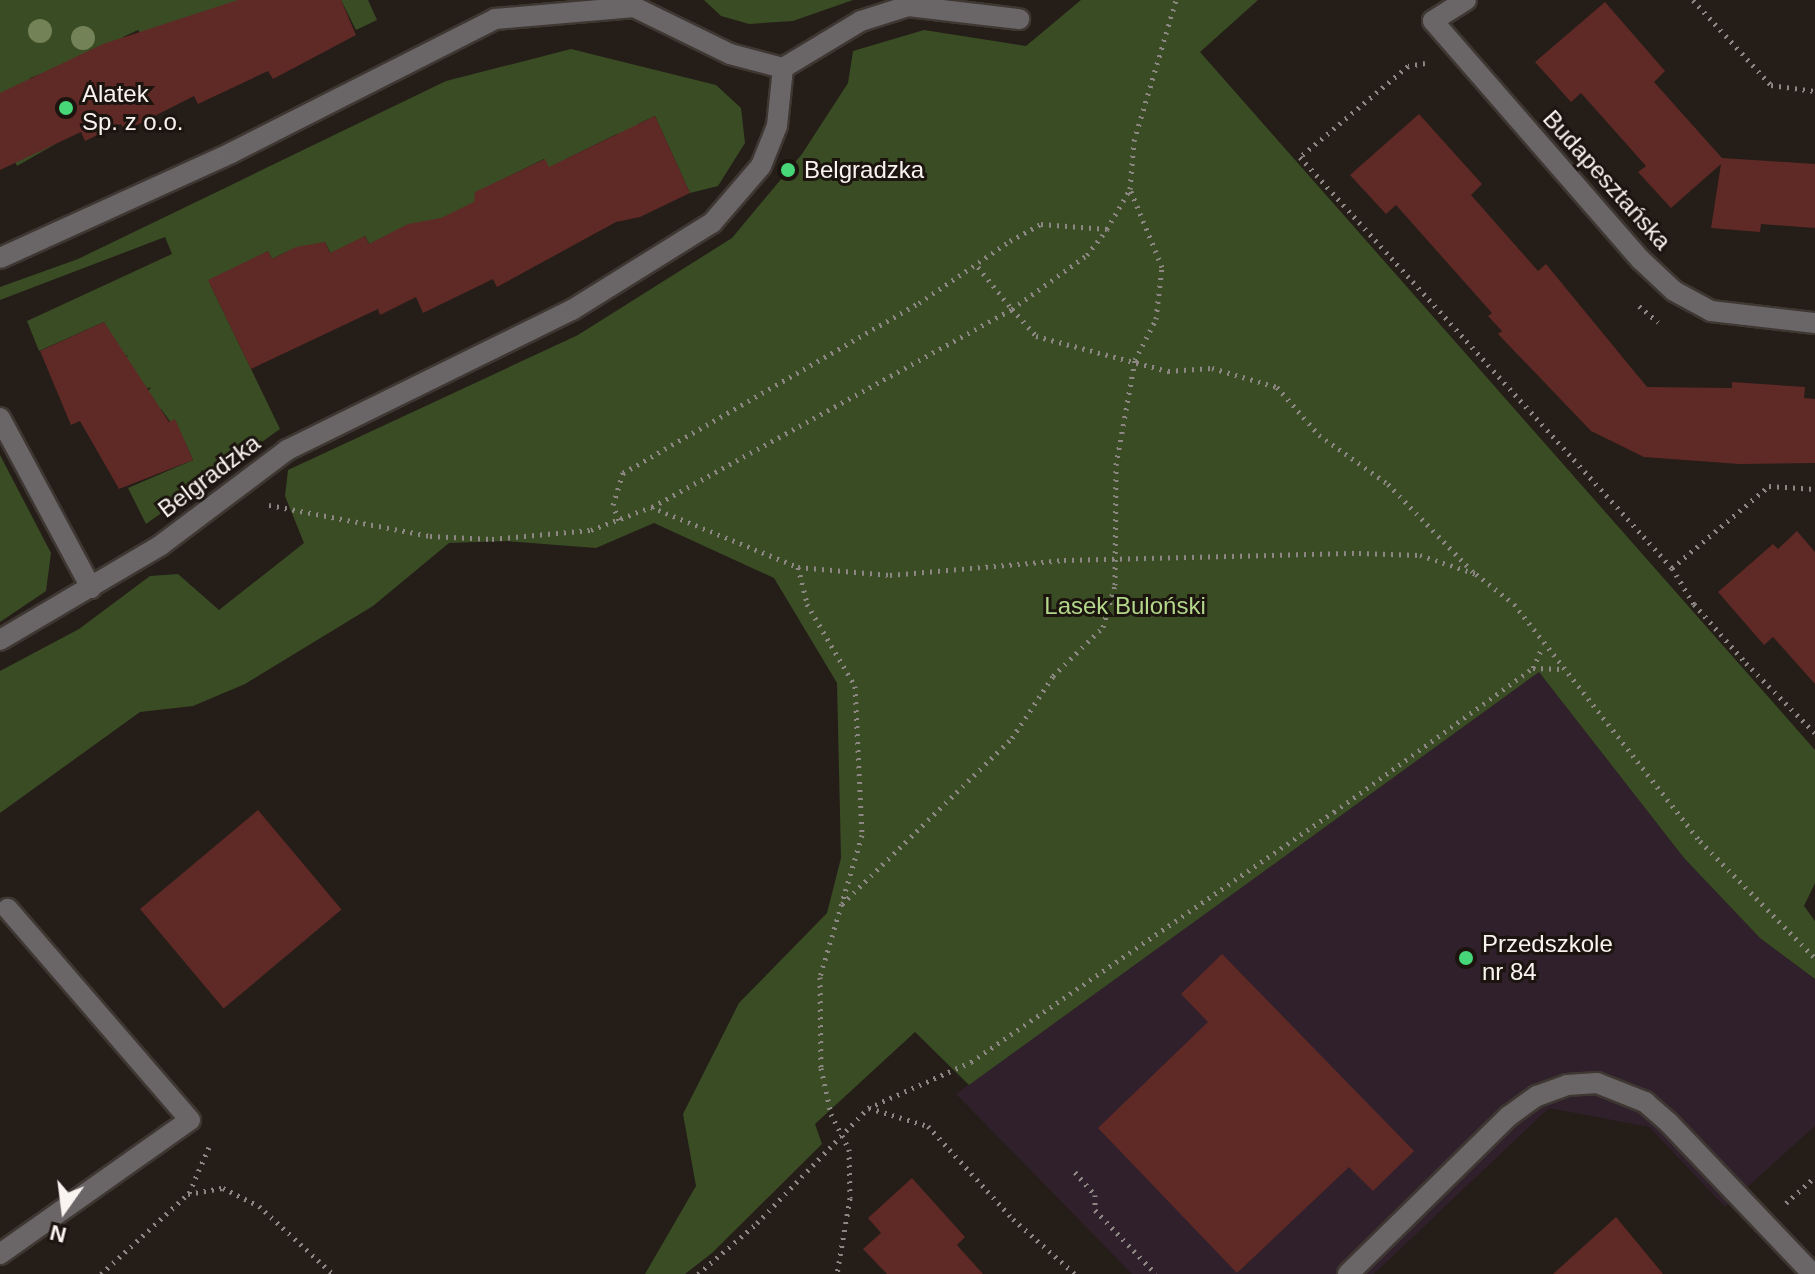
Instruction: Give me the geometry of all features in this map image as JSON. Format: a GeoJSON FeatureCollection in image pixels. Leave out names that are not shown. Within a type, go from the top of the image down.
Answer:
{"type":"FeatureCollection","features":[{"type":"Feature","properties":{"kind":"street","name":"Budapesztańska"},"geometry":{"type":"LineString","coordinates":[[1466,0],[1433,21],[1652,271],[1674,291],[1711,311],[1815,323]]}},
{"type":"Feature","properties":{"kind":"street"},"geometry":{"type":"LineString","coordinates":[[0,258],[231,153],[495,19],[636,4],[730,54],[783,68],[861,21],[908,6],[1019,19]]}},
{"type":"Feature","properties":{"kind":"street","name":"Belgradzka"},"geometry":{"type":"LineString","coordinates":[[0,640],[161,545],[287,450],[572,310],[712,223],[761,166],[777,126],[783,68]]}},
{"type":"Feature","properties":{"kind":"street"},"geometry":{"type":"LineString","coordinates":[[0,418],[91,588]]}},
{"type":"Feature","properties":{"kind":"street"},"geometry":{"type":"LineString","coordinates":[[0,1254],[190,1120],[8,909]]}},
{"type":"Feature","properties":{"kind":"street"},"geometry":{"type":"LineString","coordinates":[[1348,1274],[1509,1116],[1557,1088],[1597,1083],[1645,1102],[1668,1122],[1809,1268]]}},
{"type":"Feature","properties":{"kind":"path"},"geometry":{"type":"LineString","coordinates":[[316,514],[430,536],[492,539],[591,530],[651,507],[1012,309],[1087,255],[1107,229],[1130,189],[1134,141],[1176,0]]}},
{"type":"Feature","properties":{"kind":"path"},"geometry":{"type":"LineString","coordinates":[[1693,0],[1771,85],[1815,91]]}},
{"type":"Feature","properties":{"kind":"path"},"geometry":{"type":"LineString","coordinates":[[1437,69],[1416,62],[1408,66],[1300,157],[1672,568],[1715,628],[1815,733]]}},
{"type":"Feature","properties":{"kind":"path"},"geometry":{"type":"LineString","coordinates":[[841,905],[1012,738],[1053,676],[1103,627],[1115,585],[1116,465],[1135,360],[1156,319],[1162,267],[1130,189]]}},
{"type":"Feature","properties":{"kind":"path"},"geometry":{"type":"LineString","coordinates":[[619,520],[613,505],[623,473],[978,267],[1041,224],[1107,229]]}},
{"type":"Feature","properties":{"kind":"path"},"geometry":{"type":"LineString","coordinates":[[978,267],[1036,336],[1168,371],[1212,368],[1277,387],[1319,435],[1388,484],[1476,574],[1514,604],[1543,646],[1700,841],[1815,958]]}},
{"type":"Feature","properties":{"kind":"path"},"geometry":{"type":"LineString","coordinates":[[1629,295],[1649,318],[1663,324]]}},
{"type":"Feature","properties":{"kind":"path"},"geometry":{"type":"LineString","coordinates":[[1672,568],[1769,486],[1815,489]]}},
{"type":"Feature","properties":{"kind":"path"},"geometry":{"type":"LineString","coordinates":[[651,507],[798,567],[890,575],[1114,559],[1420,555],[1476,574]]}},
{"type":"Feature","properties":{"kind":"path"},"geometry":{"type":"LineString","coordinates":[[798,567],[807,604],[855,686],[862,835],[820,977],[821,1068],[831,1114],[849,1149],[850,1198],[837,1274]]}},
{"type":"Feature","properties":{"kind":"path"},"geometry":{"type":"LineString","coordinates":[[698,1274],[757,1223],[868,1108],[971,1062],[1334,812],[1533,668],[1543,646]]}},
{"type":"Feature","properties":{"kind":"path"},"geometry":{"type":"LineString","coordinates":[[1533,668],[1563,669]]}},
{"type":"Feature","properties":{"kind":"path"},"geometry":{"type":"LineString","coordinates":[[868,1108],[928,1126],[1013,1219],[1075,1274]]}},
{"type":"Feature","properties":{"kind":"path"},"geometry":{"type":"LineString","coordinates":[[1075,1172],[1095,1195],[1095,1210],[1156,1274]]}},
{"type":"Feature","properties":{"kind":"path"},"geometry":{"type":"LineString","coordinates":[[101,1274],[188,1194],[223,1188],[259,1206],[332,1274]]}},
{"type":"Feature","properties":{"kind":"shaded area","name":"Przedszkole nr 84"},"geometry":{"type":"Polygon","coordinates":[[[1539,672],[1684,858],[1760,938],[1815,979],[1815,1126],[1725,1207],[1649,1127],[1549,1108],[1374,1274],[1132,1274],[956,1094],[1539,672]]]}},
{"type":"Feature","properties":{"kind":"green space"},"geometry":{"type":"Polygon","coordinates":[[[0,0],[252,0],[147,42],[138,30],[123,37],[126,43],[30,78],[59,142],[17,166],[0,130],[0,0]]]}},
{"type":"Feature","properties":{"kind":"green space"},"geometry":{"type":"Polygon","coordinates":[[[341,0],[368,0],[377,20],[356,30],[341,0]]]}},
{"type":"Feature","properties":{"kind":"green space"},"geometry":{"type":"Polygon","coordinates":[[[704,0],[853,0],[793,21],[749,24],[721,16],[704,0]]]}},
{"type":"Feature","properties":{"kind":"green space","name":"Lasek Buloński"},"geometry":{"type":"Polygon","coordinates":[[[1081,0],[1258,0],[1200,52],[1815,750],[1815,883],[1804,906],[1815,921],[1815,979],[1760,938],[1684,858],[1539,672],[969,1085],[915,1032],[815,1124],[822,1144],[712,1253],[685,1274],[645,1274],[696,1186],[683,1114],[739,1003],[827,913],[841,858],[837,683],[774,578],[654,523],[596,548],[506,541],[449,543],[373,606],[245,684],[193,706],[140,712],[0,813],[0,671],[79,629],[150,576],[178,574],[219,610],[304,543],[285,496],[288,470],[578,335],[732,238],[802,154],[848,83],[853,51],[924,30],[1026,46],[1081,0]]]}},
{"type":"Feature","properties":{"kind":"green space"},"geometry":{"type":"Polygon","coordinates":[[[571,49],[716,85],[741,108],[745,143],[718,186],[690,193],[655,116],[638,124],[640,130],[623,138],[617,134],[566,159],[551,172],[544,159],[475,193],[477,211],[372,249],[365,236],[333,258],[325,242],[292,265],[286,252],[272,259],[268,251],[210,284],[280,429],[146,524],[128,488],[193,460],[185,442],[161,409],[155,411],[147,393],[151,387],[144,390],[123,361],[128,355],[120,358],[104,322],[39,351],[27,321],[172,254],[165,237],[0,300],[0,287],[78,259],[446,81],[571,49]]]}},
{"type":"Feature","properties":{"kind":"green space"},"geometry":{"type":"Polygon","coordinates":[[[0,455],[51,553],[46,591],[0,622],[0,455]]]}},
{"type":"Feature","properties":{"kind":"building"},"geometry":{"type":"Polygon","coordinates":[[[238,0],[341,0],[356,35],[273,79],[268,71],[198,104],[194,96],[125,131],[121,124],[85,141],[81,132],[0,170],[0,93],[103,44],[238,0]]]}},
{"type":"Feature","properties":{"kind":"building"},"geometry":{"type":"Polygon","coordinates":[[[1605,2],[1665,71],[1654,82],[1722,158],[1815,164],[1815,228],[1761,224],[1760,232],[1711,228],[1721,164],[1671,208],[1638,172],[1646,166],[1581,93],[1571,102],[1535,62],[1605,2]]]}},
{"type":"Feature","properties":{"kind":"building"},"geometry":{"type":"Polygon","coordinates":[[[1419,114],[1482,184],[1471,195],[1538,271],[1546,264],[1647,387],[1732,388],[1732,382],[1805,387],[1804,398],[1815,399],[1815,463],[1739,464],[1644,457],[1591,431],[1498,334],[1502,331],[1488,316],[1492,313],[1396,205],[1386,214],[1350,175],[1419,114]]]}},
{"type":"Feature","properties":{"kind":"building"},"geometry":{"type":"Polygon","coordinates":[[[655,116],[690,193],[640,217],[616,222],[497,287],[493,279],[423,313],[416,297],[380,315],[378,309],[251,369],[208,280],[268,251],[272,259],[296,247],[325,242],[330,253],[365,236],[369,244],[408,224],[441,218],[474,202],[475,192],[545,159],[549,167],[655,116]]]}},
{"type":"Feature","properties":{"kind":"building"},"geometry":{"type":"Polygon","coordinates":[[[104,322],[169,422],[175,419],[193,460],[119,489],[80,421],[71,425],[40,351],[104,322]]]}},
{"type":"Feature","properties":{"kind":"building"},"geometry":{"type":"Polygon","coordinates":[[[1797,531],[1815,552],[1815,684],[1773,637],[1764,645],[1718,592],[1773,544],[1778,549],[1797,531]]]}},
{"type":"Feature","properties":{"kind":"building"},"geometry":{"type":"Polygon","coordinates":[[[258,810],[342,910],[224,1009],[140,909],[258,810]]]}},
{"type":"Feature","properties":{"kind":"building"},"geometry":{"type":"Polygon","coordinates":[[[1222,954],[1414,1151],[1373,1191],[1349,1167],[1237,1273],[1098,1128],[1208,1022],[1181,994],[1222,954]]]}},
{"type":"Feature","properties":{"kind":"building"},"geometry":{"type":"Polygon","coordinates":[[[912,1178],[965,1237],[957,1245],[983,1274],[887,1274],[863,1249],[881,1233],[868,1218],[912,1178]]]}},
{"type":"Feature","properties":{"kind":"building"},"geometry":{"type":"Polygon","coordinates":[[[1616,1217],[1663,1274],[1553,1274],[1616,1217]]]}},
{"type":"Feature","properties":{"kind":"place","name":"Alatek Sp. z o.o."},"geometry":{"type":"Point","coordinates":[66,108]}},
{"type":"Feature","properties":{"kind":"place","name":"Belgradzka"},"geometry":{"type":"Point","coordinates":[788,170]}},
{"type":"Feature","properties":{"kind":"place","name":"Przedszkole nr 84"},"geometry":{"type":"Point","coordinates":[1466,958]}}]}
